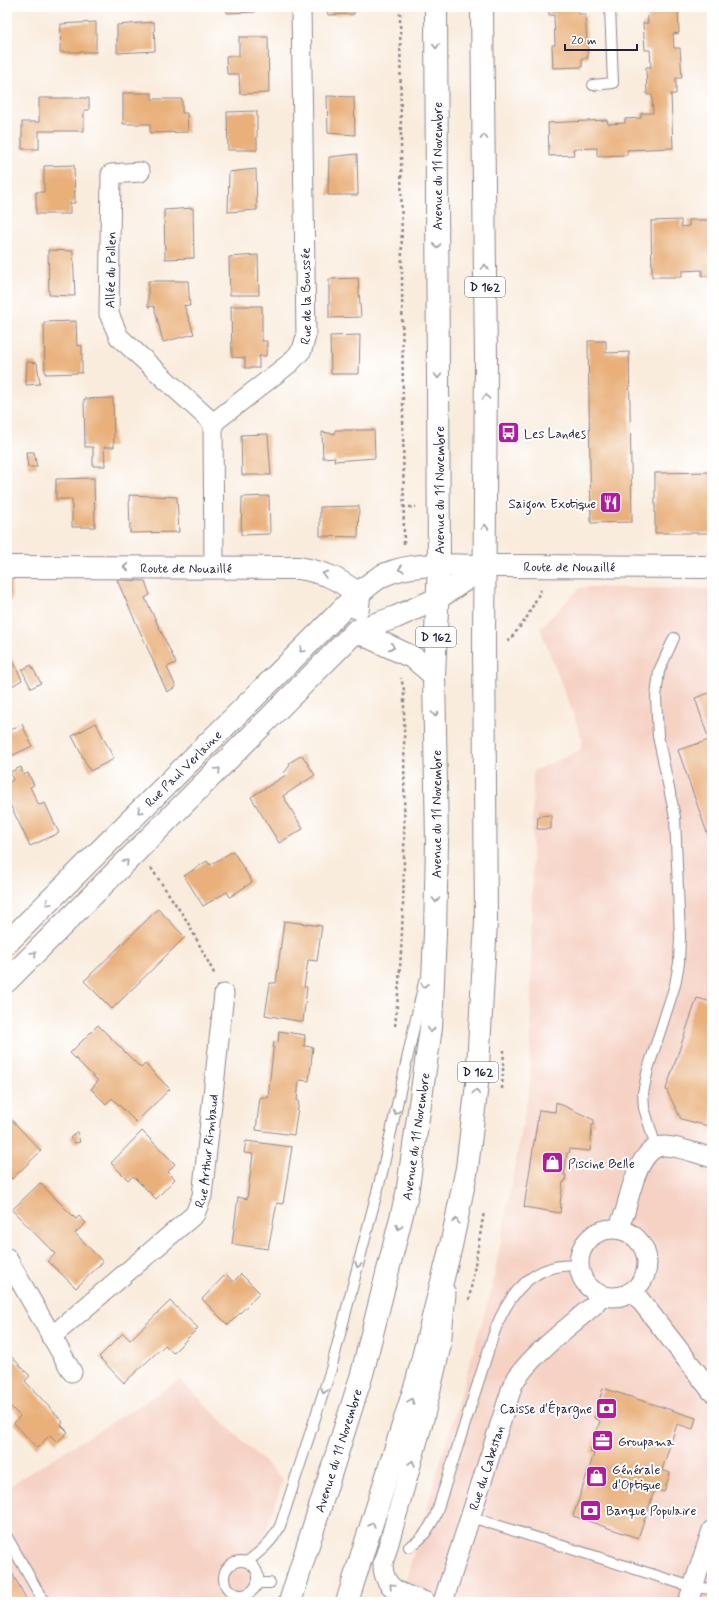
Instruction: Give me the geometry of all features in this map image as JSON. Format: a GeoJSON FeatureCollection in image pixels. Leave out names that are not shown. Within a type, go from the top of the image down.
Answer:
{"type":"FeatureCollection","features":[{"type":"Feature","properties":{"kind":"main road","name":"Avenue du 11 Novembre"},"geometry":{"type":"LineString","coordinates":[[290,1602],[362,1374],[407,1194],[431,1028],[437,842],[434,675],[439,564],[436,7]]}},
{"type":"Feature","properties":{"kind":"main road","name":"D 162"},"geometry":{"type":"LineString","coordinates":[[347,1602],[417,1381],[451,1246],[467,1168],[478,1084],[486,922],[484,642],[486,359],[482,7]]}},
{"type":"Feature","properties":{"kind":"main road","name":"Rue Paul Verlaine"},"geometry":{"type":"LineString","coordinates":[[7,943],[359,594],[383,575],[404,561],[485,566]]}},
{"type":"Feature","properties":{"kind":"main road","name":"Route de Nouaillé"},"geometry":{"type":"LineString","coordinates":[[485,566],[712,567]]}},
{"type":"Feature","properties":{"kind":"main road"},"geometry":{"type":"LineString","coordinates":[[437,599],[485,566]]}},
{"type":"Feature","properties":{"kind":"main road","name":"Route de Nouaillé"},"geometry":{"type":"LineString","coordinates":[[7,567],[299,568],[334,577],[359,594]]}},
{"type":"Feature","properties":{"kind":"main road"},"geometry":{"type":"LineString","coordinates":[[359,594],[356,631],[402,651],[414,658],[434,675]]}},
{"type":"Feature","properties":{"kind":"main road","name":"Rue Paul Verlaine"},"geometry":{"type":"LineString","coordinates":[[7,982],[356,631],[396,617],[437,599]]}},
{"type":"Feature","properties":{"kind":"street","name":"Rue de la Boussée"},"geometry":{"type":"LineString","coordinates":[[214,423],[290,363],[302,350],[306,336],[301,7]]}},
{"type":"Feature","properties":{"kind":"street","name":"Allée du Pollen"},"geometry":{"type":"LineString","coordinates":[[140,172],[111,174],[109,314],[119,337],[214,423]]}},
{"type":"Feature","properties":{"kind":"street"},"geometry":{"type":"LineString","coordinates":[[214,423],[214,567]]}},
{"type":"Feature","properties":{"kind":"street","name":"Rue Arthur Rimbaud"},"geometry":{"type":"LineString","coordinates":[[52,1337],[195,1214],[202,1196],[224,994]]}},
{"type":"Feature","properties":{"kind":"street"},"geometry":{"type":"LineString","coordinates":[[618,1229],[625,1213],[629,1195],[640,1166],[647,1154],[656,1147],[668,1146],[712,1158]]}},
{"type":"Feature","properties":{"kind":"street"},"geometry":{"type":"LineString","coordinates":[[608,1229],[618,1229],[629,1232],[638,1240],[644,1249],[647,1261],[646,1272],[641,1283],[633,1291],[623,1296],[612,1298],[601,1296],[592,1291],[585,1284],[580,1275],[578,1266],[579,1255],[589,1238],[598,1232],[608,1229]]}},
{"type":"Feature","properties":{"kind":"street"},"geometry":{"type":"LineString","coordinates":[[426,1602],[398,1592],[389,1586],[384,1574],[383,1564],[424,1419],[441,1346],[451,1246]]}},
{"type":"Feature","properties":{"kind":"street"},"geometry":{"type":"LineString","coordinates":[[7,1258],[72,1372]]}},
{"type":"Feature","properties":{"kind":"street"},"geometry":{"type":"LineString","coordinates":[[633,1291],[684,1354],[706,1386],[712,1392]]}},
{"type":"Feature","properties":{"kind":"street","name":"Rue du Cabestan"},"geometry":{"type":"LineString","coordinates":[[444,1602],[513,1384],[520,1371],[594,1305],[601,1296]]}},
{"type":"Feature","properties":{"kind":"street"},"geometry":{"type":"LineString","coordinates":[[690,1594],[712,1530]]}},
{"type":"Feature","properties":{"kind":"lane"},"geometry":{"type":"LineString","coordinates":[[593,85],[614,83],[610,7]]}},
{"type":"Feature","properties":{"kind":"lane"},"geometry":{"type":"LineString","coordinates":[[656,1147],[644,1108],[643,1090],[648,1069],[675,985],[680,951],[675,817],[658,736],[656,697],[659,672],[674,638]]}},
{"type":"Feature","properties":{"kind":"lane"},"geometry":{"type":"LineString","coordinates":[[247,1562],[274,1538],[280,1526],[331,1369],[382,1173],[435,933]]}},
{"type":"Feature","properties":{"kind":"lane"},"geometry":{"type":"LineString","coordinates":[[409,1547],[419,1541],[428,1530],[435,1516],[495,1330],[508,1302],[524,1283],[544,1270],[568,1264],[578,1266]]}},
{"type":"Feature","properties":{"kind":"lane"},"geometry":{"type":"LineString","coordinates":[[471,1517],[690,1594],[712,1589]]}},
{"type":"Feature","properties":{"kind":"lane"},"geometry":{"type":"LineString","coordinates":[[7,1537],[41,1597],[47,1602]]}},
{"type":"Feature","properties":{"kind":"lane"},"geometry":{"type":"LineString","coordinates":[[236,1562],[247,1562],[255,1568],[258,1573],[258,1583],[251,1592],[240,1596],[232,1593],[226,1586],[224,1577],[227,1568],[236,1562]]}},
{"type":"Feature","properties":{"kind":"lane"},"geometry":{"type":"LineString","coordinates":[[258,1583],[270,1583]]}},
{"type":"Feature","properties":{"kind":"path"},"geometry":{"type":"LineString","coordinates":[[400,7],[404,561]]}},
{"type":"Feature","properties":{"kind":"path"},"geometry":{"type":"LineString","coordinates":[[508,642],[526,619],[544,586]]}},
{"type":"Feature","properties":{"kind":"path"},"geometry":{"type":"LineString","coordinates":[[394,1028],[400,975],[404,893],[404,690],[397,663],[402,651]]}},
{"type":"Feature","properties":{"kind":"path"},"geometry":{"type":"LineString","coordinates":[[138,850],[187,921],[224,994]]}},
{"type":"Feature","properties":{"kind":"shaded area"},"geometry":{"type":"Polygon","coordinates":[[[581,587],[712,589],[712,1602],[399,1602],[492,1288],[530,1083],[533,771],[580,750],[583,740],[540,628],[581,587]]]}},
{"type":"Feature","properties":{"kind":"shaded area"},"geometry":{"type":"Polygon","coordinates":[[[180,1380],[283,1480],[243,1602],[7,1602],[7,1487],[180,1380]]]}},
{"type":"Feature","properties":{"kind":"building"},"geometry":{"type":"Polygon","coordinates":[[[227,7],[255,7],[255,12],[227,13],[227,7]]]}},
{"type":"Feature","properties":{"kind":"building"},"geometry":{"type":"Polygon","coordinates":[[[327,7],[354,7],[354,14],[328,15],[327,7]]]}},
{"type":"Feature","properties":{"kind":"building"},"geometry":{"type":"Polygon","coordinates":[[[549,7],[578,7],[578,14],[585,14],[588,58],[582,58],[582,67],[553,68],[552,45],[555,45],[554,15],[549,15],[549,7]]]}},
{"type":"Feature","properties":{"kind":"building"},"geometry":{"type":"Polygon","coordinates":[[[647,7],[678,7],[679,33],[673,34],[674,48],[680,48],[682,78],[676,78],[676,94],[671,94],[673,148],[627,150],[627,155],[597,156],[597,148],[573,149],[574,155],[549,156],[548,123],[607,120],[608,124],[625,123],[625,119],[641,118],[641,113],[653,113],[652,95],[647,95],[646,67],[651,67],[650,50],[645,50],[643,23],[648,23],[647,7]]]}},
{"type":"Feature","properties":{"kind":"building"},"geometry":{"type":"Polygon","coordinates":[[[96,22],[96,52],[60,52],[61,24],[96,22]]]}},
{"type":"Feature","properties":{"kind":"building"},"geometry":{"type":"Polygon","coordinates":[[[154,22],[155,51],[117,53],[117,25],[154,22]]]}},
{"type":"Feature","properties":{"kind":"building"},"geometry":{"type":"Polygon","coordinates":[[[239,37],[268,37],[269,93],[240,94],[239,74],[227,74],[226,56],[239,56],[239,37]]]}},
{"type":"Feature","properties":{"kind":"building"},"geometry":{"type":"Polygon","coordinates":[[[123,93],[152,93],[152,99],[182,99],[182,113],[187,113],[188,132],[150,133],[150,124],[123,124],[123,93]]]}},
{"type":"Feature","properties":{"kind":"building"},"geometry":{"type":"Polygon","coordinates":[[[327,96],[354,97],[355,135],[328,133],[327,96]]]}},
{"type":"Feature","properties":{"kind":"building"},"geometry":{"type":"Polygon","coordinates":[[[39,98],[89,98],[89,110],[84,110],[84,131],[39,131],[39,149],[22,149],[22,122],[39,122],[39,98]]]}},
{"type":"Feature","properties":{"kind":"building"},"geometry":{"type":"Polygon","coordinates":[[[257,111],[257,150],[228,150],[227,112],[257,111]]]}},
{"type":"Feature","properties":{"kind":"building"},"geometry":{"type":"Polygon","coordinates":[[[357,154],[358,195],[328,195],[329,157],[357,154]]]}},
{"type":"Feature","properties":{"kind":"building"},"geometry":{"type":"Polygon","coordinates":[[[74,165],[75,203],[70,203],[70,214],[36,214],[36,192],[44,192],[44,166],[74,165]]]}},
{"type":"Feature","properties":{"kind":"building"},"geometry":{"type":"Polygon","coordinates":[[[256,169],[257,210],[228,212],[229,172],[256,169]]]}},
{"type":"Feature","properties":{"kind":"building"},"geometry":{"type":"Polygon","coordinates":[[[193,208],[194,258],[165,259],[164,210],[193,208]]]}},
{"type":"Feature","properties":{"kind":"building"},"geometry":{"type":"Polygon","coordinates":[[[681,220],[681,227],[689,226],[689,220],[712,220],[712,276],[702,276],[702,270],[682,271],[682,277],[652,277],[651,221],[681,220]]]}},
{"type":"Feature","properties":{"kind":"building"},"geometry":{"type":"Polygon","coordinates":[[[48,250],[73,251],[75,296],[49,295],[48,250]]]}},
{"type":"Feature","properties":{"kind":"building"},"geometry":{"type":"Polygon","coordinates":[[[258,255],[259,295],[230,295],[229,257],[258,255]]]}},
{"type":"Feature","properties":{"kind":"building"},"geometry":{"type":"Polygon","coordinates":[[[358,278],[361,317],[329,318],[329,279],[358,278]]]}},
{"type":"Feature","properties":{"kind":"building"},"geometry":{"type":"Polygon","coordinates":[[[148,281],[188,281],[190,306],[184,305],[194,334],[163,342],[154,306],[148,307],[148,281]]]}},
{"type":"Feature","properties":{"kind":"building"},"geometry":{"type":"Polygon","coordinates":[[[231,306],[262,306],[262,341],[267,341],[266,356],[259,356],[259,368],[245,368],[245,358],[232,357],[231,306]]]}},
{"type":"Feature","properties":{"kind":"building"},"geometry":{"type":"Polygon","coordinates":[[[76,321],[77,346],[82,345],[82,373],[45,374],[44,322],[76,321]]]}},
{"type":"Feature","properties":{"kind":"building"},"geometry":{"type":"Polygon","coordinates":[[[360,335],[359,374],[331,374],[330,336],[360,335]]]}},
{"type":"Feature","properties":{"kind":"building"},"geometry":{"type":"Polygon","coordinates":[[[588,341],[606,341],[606,353],[629,352],[632,522],[591,523],[588,341]]]}},
{"type":"Feature","properties":{"kind":"building"},"geometry":{"type":"Polygon","coordinates":[[[27,362],[37,363],[40,384],[26,385],[27,362]]]}},
{"type":"Feature","properties":{"kind":"building"},"geometry":{"type":"Polygon","coordinates":[[[113,398],[114,447],[104,447],[105,466],[93,466],[93,447],[85,447],[84,399],[113,398]]]}},
{"type":"Feature","properties":{"kind":"building"},"geometry":{"type":"Polygon","coordinates":[[[335,430],[374,430],[375,458],[334,461],[335,457],[323,458],[322,432],[335,434],[335,430]]]}},
{"type":"Feature","properties":{"kind":"building"},"geometry":{"type":"Polygon","coordinates":[[[268,434],[271,475],[242,475],[241,435],[268,434]]]}},
{"type":"Feature","properties":{"kind":"building"},"geometry":{"type":"Polygon","coordinates":[[[26,452],[34,452],[37,467],[28,467],[26,452]]]}},
{"type":"Feature","properties":{"kind":"building"},"geometry":{"type":"Polygon","coordinates":[[[712,472],[712,533],[655,533],[655,473],[712,472]]]}},
{"type":"Feature","properties":{"kind":"building"},"geometry":{"type":"Polygon","coordinates":[[[94,478],[95,527],[72,527],[72,499],[56,499],[56,479],[94,478]]]}},
{"type":"Feature","properties":{"kind":"building"},"geometry":{"type":"Polygon","coordinates":[[[129,495],[177,497],[179,532],[130,533],[129,495]]]}},
{"type":"Feature","properties":{"kind":"building"},"geometry":{"type":"Polygon","coordinates":[[[269,496],[270,534],[241,535],[242,497],[269,496]]]}},
{"type":"Feature","properties":{"kind":"building"},"geometry":{"type":"Polygon","coordinates":[[[359,506],[358,537],[320,536],[320,507],[359,506]]]}},
{"type":"Feature","properties":{"kind":"building"},"geometry":{"type":"Polygon","coordinates":[[[117,580],[145,581],[150,595],[145,598],[176,663],[167,667],[176,687],[167,692],[117,580]]]}},
{"type":"Feature","properties":{"kind":"building"},"geometry":{"type":"Polygon","coordinates":[[[7,581],[11,581],[12,600],[7,600],[7,581]]]}},
{"type":"Feature","properties":{"kind":"building"},"geometry":{"type":"Polygon","coordinates":[[[7,648],[22,680],[7,689],[7,648]]]}},
{"type":"Feature","properties":{"kind":"building"},"geometry":{"type":"Polygon","coordinates":[[[31,665],[41,683],[31,688],[22,670],[31,665]]]}},
{"type":"Feature","properties":{"kind":"building"},"geometry":{"type":"Polygon","coordinates":[[[712,692],[712,847],[678,750],[709,740],[695,698],[712,692]]]}},
{"type":"Feature","properties":{"kind":"building"},"geometry":{"type":"Polygon","coordinates":[[[96,723],[114,759],[90,771],[72,736],[96,723]]]}},
{"type":"Feature","properties":{"kind":"building"},"geometry":{"type":"Polygon","coordinates":[[[22,724],[32,746],[7,758],[7,732],[22,724]]]}},
{"type":"Feature","properties":{"kind":"building"},"geometry":{"type":"Polygon","coordinates":[[[302,755],[315,775],[283,796],[303,829],[279,843],[251,797],[286,775],[284,773],[290,765],[289,763],[302,755]]]}},
{"type":"Feature","properties":{"kind":"building"},"geometry":{"type":"Polygon","coordinates":[[[21,767],[23,775],[28,773],[34,785],[30,787],[39,805],[45,803],[59,833],[30,846],[7,798],[7,783],[13,780],[10,772],[21,767]]]}},
{"type":"Feature","properties":{"kind":"building"},"geometry":{"type":"Polygon","coordinates":[[[551,815],[551,829],[537,829],[538,816],[551,815]]]}},
{"type":"Feature","properties":{"kind":"building"},"geometry":{"type":"Polygon","coordinates":[[[233,851],[252,882],[230,897],[227,892],[203,906],[184,876],[207,861],[210,865],[233,851]]]}},
{"type":"Feature","properties":{"kind":"building"},"geometry":{"type":"Polygon","coordinates":[[[158,909],[185,937],[112,1009],[84,981],[158,909]]]}},
{"type":"Feature","properties":{"kind":"building"},"geometry":{"type":"Polygon","coordinates":[[[284,921],[322,926],[317,961],[308,960],[304,987],[307,987],[303,1022],[265,1015],[270,983],[276,983],[284,921]]]}},
{"type":"Feature","properties":{"kind":"building"},"geometry":{"type":"Polygon","coordinates":[[[697,998],[712,1002],[712,1127],[681,1119],[666,1089],[697,998]]]}},
{"type":"Feature","properties":{"kind":"building"},"geometry":{"type":"Polygon","coordinates":[[[98,1025],[141,1068],[145,1064],[170,1089],[136,1122],[112,1098],[106,1104],[91,1089],[98,1081],[70,1053],[98,1025]]]}},
{"type":"Feature","properties":{"kind":"building"},"geometry":{"type":"Polygon","coordinates":[[[279,1031],[305,1035],[304,1046],[313,1047],[309,1081],[299,1080],[297,1101],[299,1101],[294,1135],[256,1130],[260,1097],[268,1098],[274,1041],[278,1042],[279,1031]]]}},
{"type":"Feature","properties":{"kind":"building"},"geometry":{"type":"Polygon","coordinates":[[[556,1102],[594,1120],[594,1125],[592,1125],[590,1151],[570,1149],[569,1153],[567,1153],[564,1175],[566,1175],[565,1182],[563,1182],[560,1213],[524,1207],[539,1110],[555,1112],[556,1102]]]}},
{"type":"Feature","properties":{"kind":"building"},"geometry":{"type":"Polygon","coordinates":[[[7,1115],[41,1151],[12,1179],[7,1173],[7,1115]]]}},
{"type":"Feature","properties":{"kind":"building"},"geometry":{"type":"Polygon","coordinates":[[[77,1131],[80,1142],[75,1143],[70,1138],[77,1131]]]}},
{"type":"Feature","properties":{"kind":"building"},"geometry":{"type":"Polygon","coordinates":[[[142,1131],[175,1164],[168,1172],[175,1179],[156,1199],[133,1176],[128,1180],[111,1163],[142,1131]]]}},
{"type":"Feature","properties":{"kind":"building"},"geometry":{"type":"Polygon","coordinates":[[[246,1141],[292,1147],[283,1204],[277,1203],[268,1249],[232,1244],[238,1197],[247,1199],[253,1154],[244,1153],[246,1141]]]}},
{"type":"Feature","properties":{"kind":"building"},"geometry":{"type":"Polygon","coordinates":[[[40,1183],[76,1219],[79,1216],[86,1223],[75,1233],[103,1262],[76,1288],[48,1261],[55,1254],[12,1210],[40,1183]]]}},
{"type":"Feature","properties":{"kind":"building"},"geometry":{"type":"Polygon","coordinates":[[[226,1274],[233,1282],[241,1274],[260,1293],[228,1325],[202,1299],[226,1274]]]}},
{"type":"Feature","properties":{"kind":"building"},"geometry":{"type":"Polygon","coordinates":[[[170,1301],[198,1328],[173,1353],[165,1345],[124,1383],[99,1357],[123,1333],[130,1340],[170,1301]]]}},
{"type":"Feature","properties":{"kind":"building"},"geometry":{"type":"Polygon","coordinates":[[[7,1352],[30,1376],[25,1381],[63,1422],[61,1425],[68,1432],[57,1442],[50,1435],[37,1448],[14,1423],[20,1416],[7,1403],[7,1352]]]}},
{"type":"Feature","properties":{"kind":"building"},"geometry":{"type":"Polygon","coordinates":[[[603,1388],[696,1418],[693,1429],[677,1424],[662,1470],[670,1473],[664,1492],[655,1489],[638,1538],[573,1516],[594,1454],[590,1452],[600,1421],[594,1418],[603,1388]]]}},
{"type":"Feature","properties":{"kind":"building"},"geometry":{"type":"Polygon","coordinates":[[[7,1564],[28,1602],[7,1602],[7,1564]]]}},
{"type":"Feature","properties":{"kind":"place","name":"Les Landes"},"geometry":{"type":"Point","coordinates":[509,433]}},
{"type":"Feature","properties":{"kind":"place","name":"Saigon Exotique"},"geometry":{"type":"Point","coordinates":[611,503]}},
{"type":"Feature","properties":{"kind":"place","name":"Piscine Belle"},"geometry":{"type":"Point","coordinates":[552,1163]}},
{"type":"Feature","properties":{"kind":"place","name":"Caisse d'Épargne"},"geometry":{"type":"Point","coordinates":[607,1408]}},
{"type":"Feature","properties":{"kind":"place","name":"Groupama"},"geometry":{"type":"Point","coordinates":[603,1441]}},
{"type":"Feature","properties":{"kind":"place","name":"Générale d'Optique"},"geometry":{"type":"Point","coordinates":[597,1476]}},
{"type":"Feature","properties":{"kind":"place","name":"Banque Populaire"},"geometry":{"type":"Point","coordinates":[591,1510]}}]}
